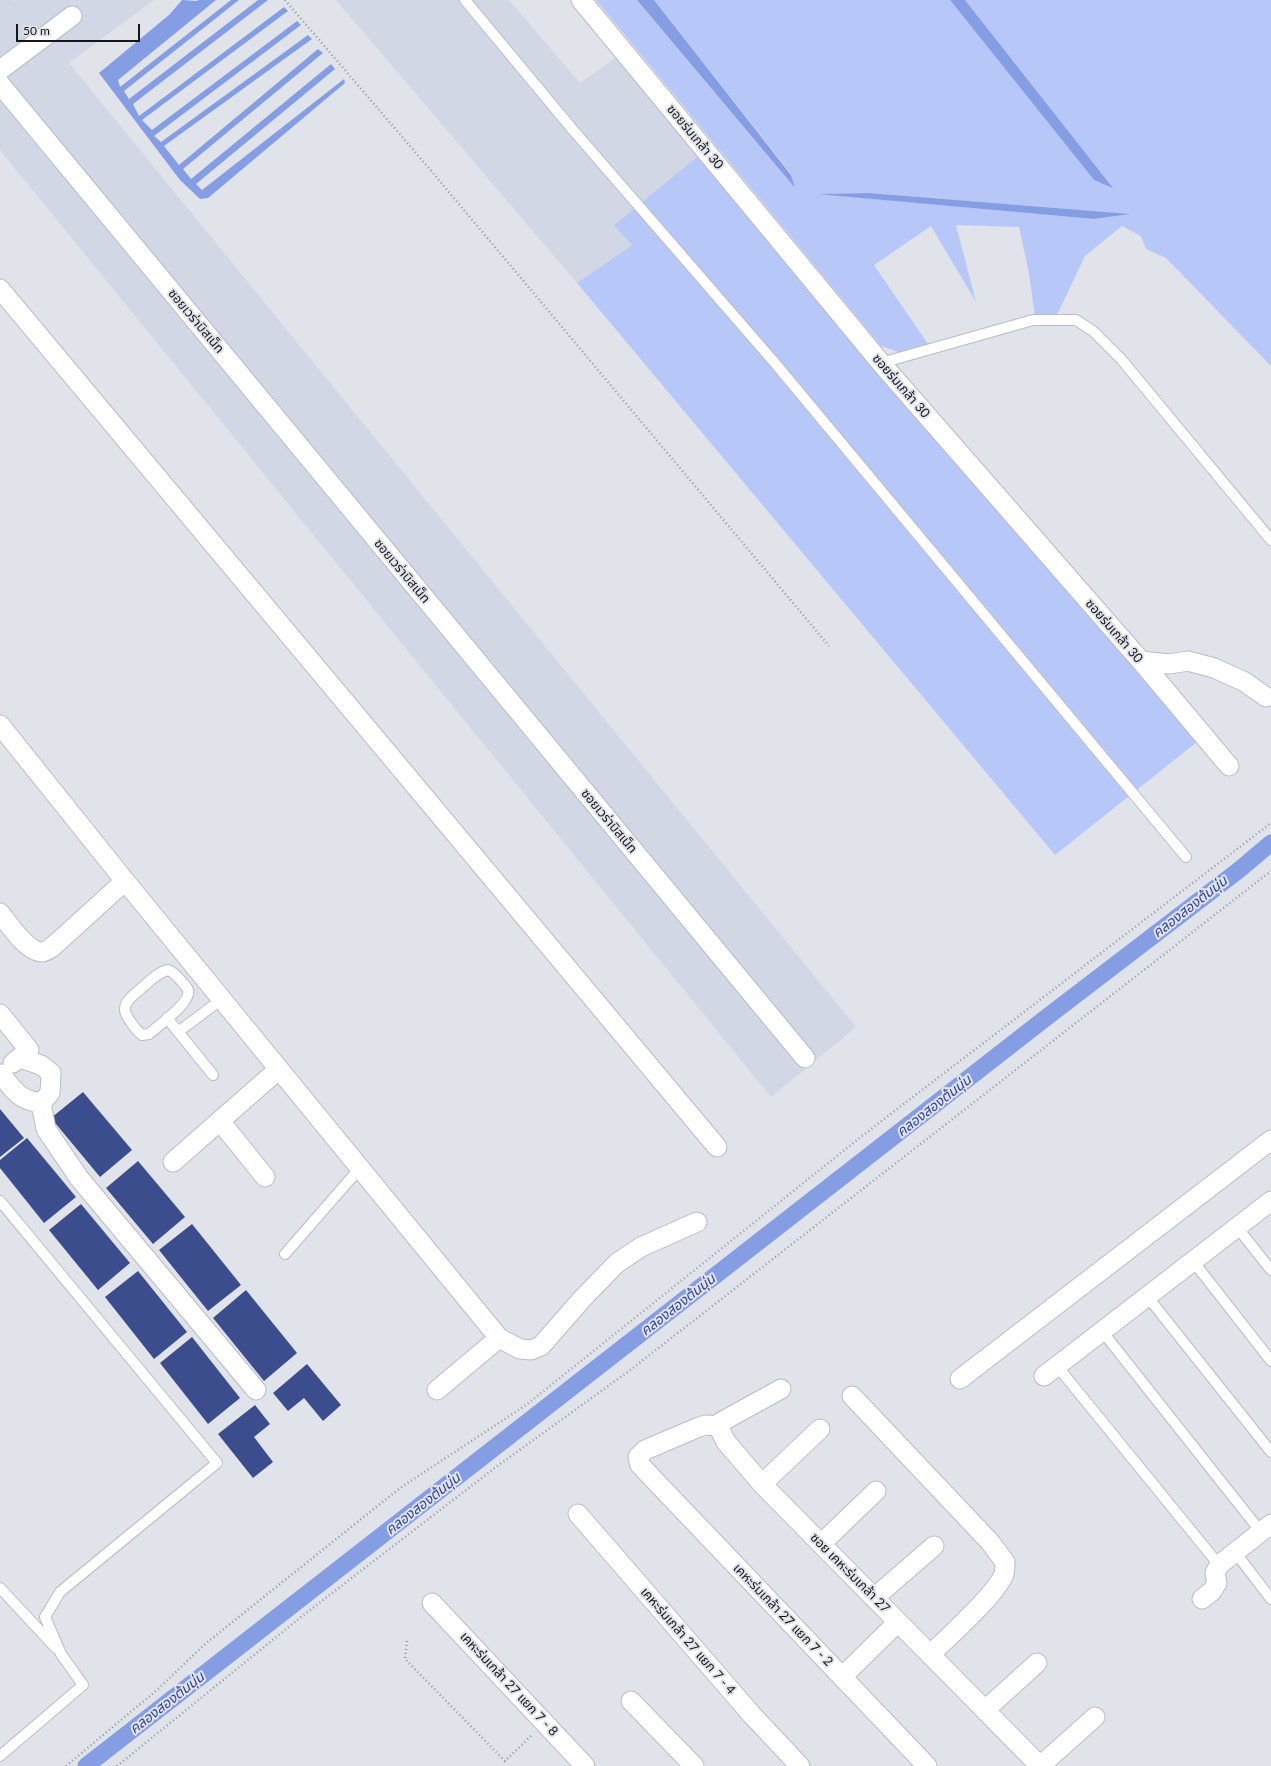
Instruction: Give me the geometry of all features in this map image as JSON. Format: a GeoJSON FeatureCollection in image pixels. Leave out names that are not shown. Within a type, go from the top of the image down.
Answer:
{"type":"FeatureCollection","features":[{"type":"Feature","properties":{"kind":"street","name":"ซอยร่มเกล้า 30"},"geometry":{"type":"LineString","coordinates":[[581,0],[880,363],[1141,661],[1229,766]]}},
{"type":"Feature","properties":{"kind":"street"},"geometry":{"type":"LineString","coordinates":[[0,70],[72,16]]}},
{"type":"Feature","properties":{"kind":"street","name":"ซอยเวร่าบิสเน็ท"},"geometry":{"type":"LineString","coordinates":[[0,84],[805,1058]]}},
{"type":"Feature","properties":{"kind":"street"},"geometry":{"type":"LineString","coordinates":[[0,289],[717,1147]]}},
{"type":"Feature","properties":{"kind":"street"},"geometry":{"type":"LineString","coordinates":[[1141,661],[1169,664],[1188,661],[1214,668],[1245,682],[1266,696]]}},
{"type":"Feature","properties":{"kind":"street"},"geometry":{"type":"LineString","coordinates":[[0,725],[125,881],[499,1338],[520,1349],[531,1350],[541,1346],[582,1299],[617,1263],[641,1247],[697,1222]]}},
{"type":"Feature","properties":{"kind":"street"},"geometry":{"type":"LineString","coordinates":[[0,913],[20,939],[31,949],[40,952],[48,950],[125,881]]}},
{"type":"Feature","properties":{"kind":"street"},"geometry":{"type":"LineString","coordinates":[[0,1014],[24,1054],[51,1073],[50,1093],[41,1103]]}},
{"type":"Feature","properties":{"kind":"street"},"geometry":{"type":"LineString","coordinates":[[24,1054],[0,1073],[17,1095],[29,1102],[41,1103]]}},
{"type":"Feature","properties":{"kind":"street"},"geometry":{"type":"LineString","coordinates":[[173,1162],[279,1069]]}},
{"type":"Feature","properties":{"kind":"street"},"geometry":{"type":"LineString","coordinates":[[41,1103],[46,1129],[80,1178],[256,1390]]}},
{"type":"Feature","properties":{"kind":"street"},"geometry":{"type":"LineString","coordinates":[[220,1121],[265,1177]]}},
{"type":"Feature","properties":{"kind":"street"},"geometry":{"type":"LineString","coordinates":[[960,1379],[1271,1140]]}},
{"type":"Feature","properties":{"kind":"street"},"geometry":{"type":"LineString","coordinates":[[1050,1371],[1271,1201]]}},
{"type":"Feature","properties":{"kind":"street"},"geometry":{"type":"LineString","coordinates":[[438,1390],[499,1338]]}},
{"type":"Feature","properties":{"kind":"street"},"geometry":{"type":"LineString","coordinates":[[720,1426],[722,1422],[781,1389]]}},
{"type":"Feature","properties":{"kind":"street"},"geometry":{"type":"LineString","coordinates":[[852,1396],[990,1542],[1005,1562],[1004,1574],[996,1587],[930,1655]]}},
{"type":"Feature","properties":{"kind":"street","name":"เคหะร่มเกล้า 27 แยก 7 - 2"},"geometry":{"type":"LineString","coordinates":[[720,1426],[706,1425],[699,1427],[645,1450],[638,1457],[640,1465],[927,1766]]}},
{"type":"Feature","properties":{"kind":"street","name":"ซอย เคหะร่มเกล้า 27"},"geometry":{"type":"LineString","coordinates":[[720,1426],[720,1430],[726,1442],[762,1484],[1040,1766]]}},
{"type":"Feature","properties":{"kind":"street"},"geometry":{"type":"LineString","coordinates":[[762,1484],[820,1429]]}},
{"type":"Feature","properties":{"kind":"street"},"geometry":{"type":"LineString","coordinates":[[821,1544],[876,1491]]}},
{"type":"Feature","properties":{"kind":"street","name":"เคหะร่มเกล้า 27 แยก 7 - 4"},"geometry":{"type":"LineString","coordinates":[[578,1514],[752,1715],[800,1766]]}},
{"type":"Feature","properties":{"kind":"street"},"geometry":{"type":"LineString","coordinates":[[1202,1599],[1212,1591],[1217,1583],[1215,1573],[1219,1565],[1266,1528]]}},
{"type":"Feature","properties":{"kind":"street"},"geometry":{"type":"LineString","coordinates":[[874,1598],[934,1546]]}},
{"type":"Feature","properties":{"kind":"street","name":"เคหะร่มเกล้า 27 แยก 7 - 8"},"geometry":{"type":"LineString","coordinates":[[432,1603],[585,1766]]}},
{"type":"Feature","properties":{"kind":"street"},"geometry":{"type":"LineString","coordinates":[[842,1677],[898,1622]]}},
{"type":"Feature","properties":{"kind":"street"},"geometry":{"type":"LineString","coordinates":[[986,1710],[1037,1663]]}},
{"type":"Feature","properties":{"kind":"street"},"geometry":{"type":"LineString","coordinates":[[631,1701],[694,1766]]}},
{"type":"Feature","properties":{"kind":"street"},"geometry":{"type":"LineString","coordinates":[[1040,1766],[1095,1717]]}},
{"type":"Feature","properties":{"kind":"lane"},"geometry":{"type":"LineString","coordinates":[[465,0],[573,130],[774,362],[1186,857]]}},
{"type":"Feature","properties":{"kind":"lane"},"geometry":{"type":"LineString","coordinates":[[880,363],[1033,320],[1076,320],[1093,331],[1120,359],[1271,540]]}},
{"type":"Feature","properties":{"kind":"lane"},"geometry":{"type":"LineString","coordinates":[[168,970],[178,976],[188,990],[188,995],[185,1003],[167,1018],[149,1034],[142,1035],[124,1014],[124,1008],[129,999],[158,975],[168,970]]}},
{"type":"Feature","properties":{"kind":"lane"},"geometry":{"type":"LineString","coordinates":[[178,1032],[222,999]]}},
{"type":"Feature","properties":{"kind":"lane"},"geometry":{"type":"LineString","coordinates":[[167,1018],[213,1075]]}},
{"type":"Feature","properties":{"kind":"lane"},"geometry":{"type":"LineString","coordinates":[[285,1254],[360,1168]]}},
{"type":"Feature","properties":{"kind":"lane"},"geometry":{"type":"LineString","coordinates":[[0,1200],[217,1463],[60,1592],[45,1617],[61,1654]]}},
{"type":"Feature","properties":{"kind":"lane"},"geometry":{"type":"LineString","coordinates":[[1237,1227],[1271,1270]]}},
{"type":"Feature","properties":{"kind":"lane"},"geometry":{"type":"LineString","coordinates":[[1193,1261],[1271,1361]]}},
{"type":"Feature","properties":{"kind":"lane"},"geometry":{"type":"LineString","coordinates":[[1147,1296],[1271,1452]]}},
{"type":"Feature","properties":{"kind":"lane"},"geometry":{"type":"LineString","coordinates":[[1102,1331],[1266,1528]]}},
{"type":"Feature","properties":{"kind":"lane"},"geometry":{"type":"LineString","coordinates":[[1050,1371],[1219,1565]]}},
{"type":"Feature","properties":{"kind":"lane"},"geometry":{"type":"LineString","coordinates":[[1235,1552],[1271,1599]]}},
{"type":"Feature","properties":{"kind":"lane"},"geometry":{"type":"LineString","coordinates":[[0,1588],[61,1654],[83,1685],[0,1756]]}},
{"type":"Feature","properties":{"kind":"path"},"geometry":{"type":"LineString","coordinates":[[285,0],[433,173],[829,646]]}},
{"type":"Feature","properties":{"kind":"path"},"geometry":{"type":"LineString","coordinates":[[66,1766],[158,1690],[205,1644],[400,1488],[526,1404],[862,1136],[1271,823]]}},
{"type":"Feature","properties":{"kind":"path"},"geometry":{"type":"LineString","coordinates":[[117,1766],[301,1617],[496,1467],[629,1371],[1271,871]]}},
{"type":"Feature","properties":{"kind":"path"},"geometry":{"type":"LineString","coordinates":[[407,1641],[405,1659],[505,1761],[545,1722]]}},
{"type":"Feature","properties":{"kind":"shaded area"},"geometry":{"type":"Polygon","coordinates":[[[0,0],[154,0],[69,63],[856,1027],[771,1097],[0,150],[0,0]]]}},
{"type":"Feature","properties":{"kind":"shaded area"},"geometry":{"type":"Polygon","coordinates":[[[182,0],[216,0],[118,80],[120,87],[231,0],[239,0],[124,91],[129,99],[258,0],[268,0],[133,104],[139,116],[284,7],[288,11],[142,120],[152,130],[297,21],[301,25],[154,136],[161,142],[308,35],[312,39],[164,146],[179,165],[318,49],[323,53],[183,169],[191,179],[331,64],[335,69],[196,184],[202,190],[344,79],[345,83],[208,198],[200,199],[180,180],[99,73],[169,15],[182,0]]]}},
{"type":"Feature","properties":{"kind":"shaded area"},"geometry":{"type":"Polygon","coordinates":[[[336,0],[509,0],[580,83],[617,57],[698,156],[615,224],[632,245],[577,283],[336,0]]]}},
{"type":"Feature","properties":{"kind":"shaded area"},"geometry":{"type":"Polygon","coordinates":[[[596,0],[637,0],[794,187],[791,174],[654,0],[950,0],[1094,180],[1112,187],[965,0],[1271,0],[1271,366],[1166,258],[1146,249],[1141,236],[1122,226],[1085,256],[1057,315],[1035,318],[1029,273],[1019,227],[956,225],[976,302],[931,226],[874,265],[928,344],[907,355],[881,346],[596,0]],[[869,193],[822,194],[1094,219],[1128,214],[869,193]]]}},
{"type":"Feature","properties":{"kind":"shaded area"},"geometry":{"type":"Polygon","coordinates":[[[637,0],[654,0],[791,175],[795,188],[637,0]]]}},
{"type":"Feature","properties":{"kind":"shaded area"},"geometry":{"type":"Polygon","coordinates":[[[950,0],[965,0],[1113,188],[1094,180],[950,0]]]}},
{"type":"Feature","properties":{"kind":"shaded area"},"geometry":{"type":"Polygon","coordinates":[[[698,156],[1202,738],[1055,855],[577,283],[632,245],[614,225],[698,156]]]}},
{"type":"Feature","properties":{"kind":"shaded area"},"geometry":{"type":"Polygon","coordinates":[[[869,193],[1130,214],[1094,219],[817,194],[869,193]]]}},
{"type":"Feature","properties":{"kind":"building"},"geometry":{"type":"Polygon","coordinates":[[[83,1092],[132,1150],[100,1177],[51,1118],[83,1092]]]}},
{"type":"Feature","properties":{"kind":"building"},"geometry":{"type":"Polygon","coordinates":[[[0,1109],[24,1138],[0,1157],[0,1109]]]}},
{"type":"Feature","properties":{"kind":"building"},"geometry":{"type":"Polygon","coordinates":[[[27,1138],[76,1197],[44,1223],[0,1168],[0,1160],[27,1138]]]}},
{"type":"Feature","properties":{"kind":"building"},"geometry":{"type":"Polygon","coordinates":[[[138,1161],[185,1217],[153,1244],[106,1188],[138,1161]]]}},
{"type":"Feature","properties":{"kind":"building"},"geometry":{"type":"Polygon","coordinates":[[[81,1204],[130,1263],[98,1290],[49,1230],[81,1204]]]}},
{"type":"Feature","properties":{"kind":"building"},"geometry":{"type":"Polygon","coordinates":[[[192,1224],[241,1285],[208,1311],[159,1250],[192,1224]]]}},
{"type":"Feature","properties":{"kind":"building"},"geometry":{"type":"Polygon","coordinates":[[[138,1271],[187,1332],[154,1359],[105,1297],[138,1271]]]}},
{"type":"Feature","properties":{"kind":"building"},"geometry":{"type":"Polygon","coordinates":[[[246,1290],[297,1353],[264,1381],[213,1318],[246,1290]]]}},
{"type":"Feature","properties":{"kind":"building"},"geometry":{"type":"Polygon","coordinates":[[[192,1337],[240,1398],[208,1424],[160,1363],[192,1337]]]}},
{"type":"Feature","properties":{"kind":"building"},"geometry":{"type":"Polygon","coordinates":[[[307,1364],[341,1405],[323,1421],[304,1398],[288,1411],[273,1393],[307,1364]]]}},
{"type":"Feature","properties":{"kind":"building"},"geometry":{"type":"Polygon","coordinates":[[[255,1405],[270,1424],[254,1437],[273,1462],[253,1478],[218,1434],[255,1405]]]}},
{"type":"Feature","properties":{"kind":"waterway","name":"คลองสองต้นนุ่น"},"geometry":{"type":"LineString","coordinates":[[86,1766],[1047,1017],[1239,870],[1271,843]]}}]}
